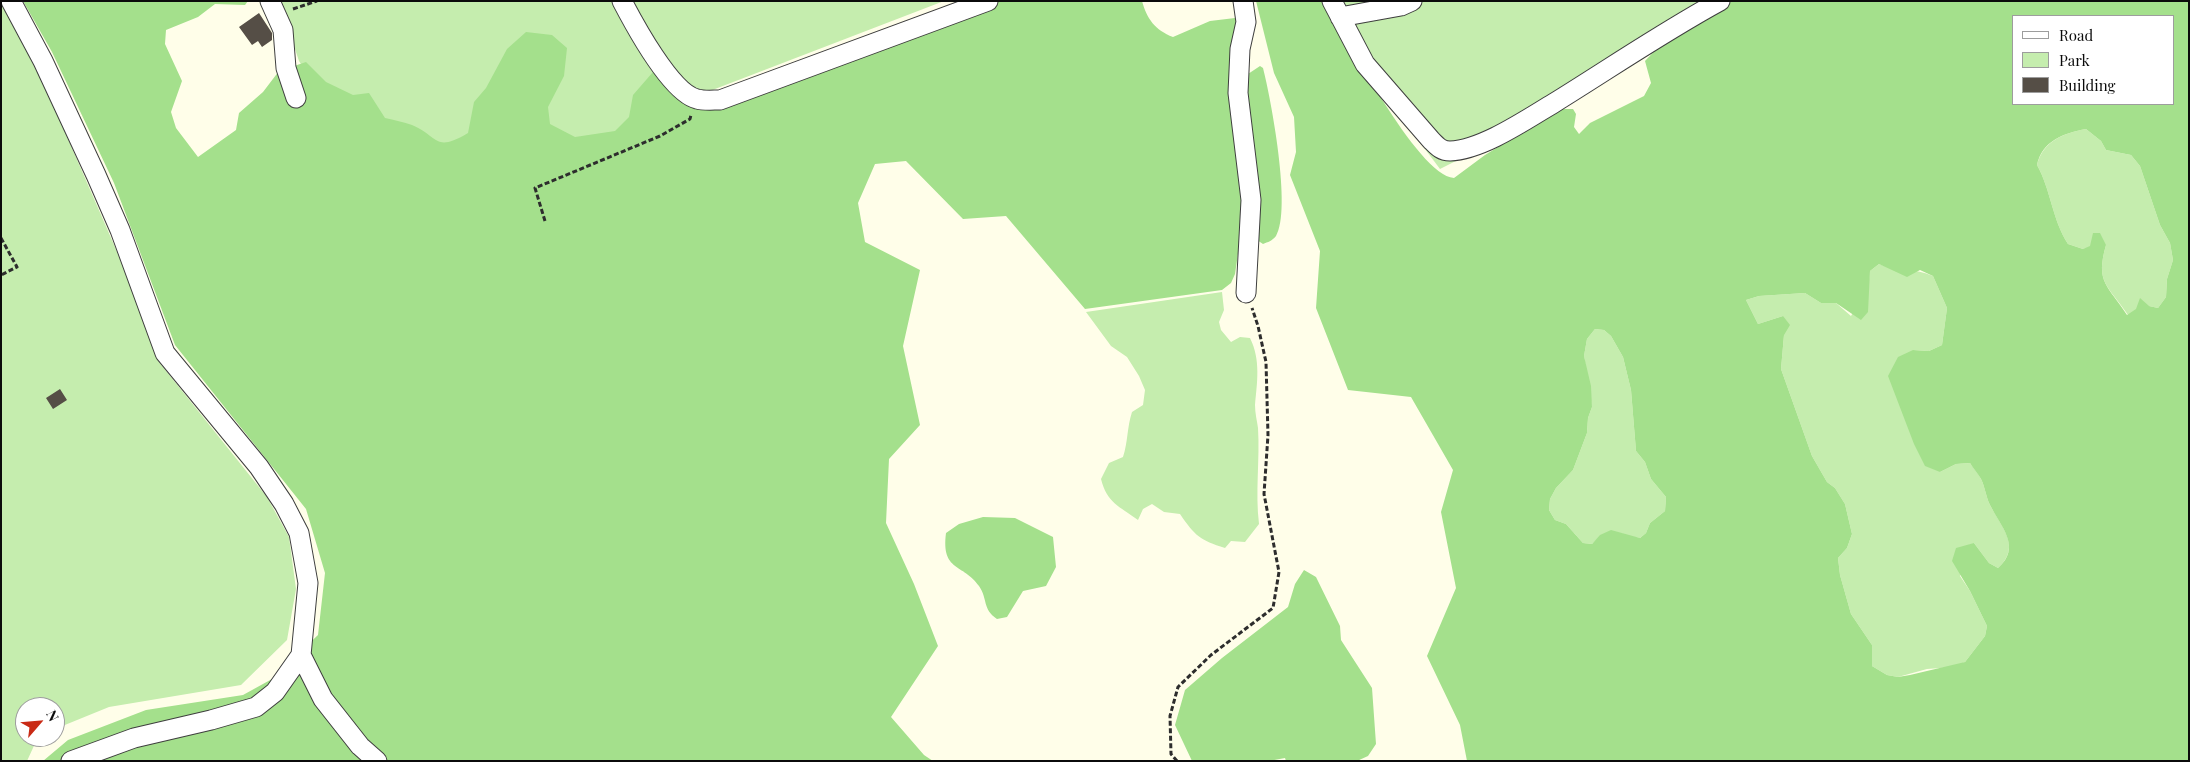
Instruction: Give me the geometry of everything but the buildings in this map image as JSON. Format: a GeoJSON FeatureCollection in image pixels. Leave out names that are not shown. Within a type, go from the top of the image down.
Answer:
{"type":"FeatureCollection","features":[{"type":"Feature","properties":{"kind":"lane"},"geometry":{"type":"LineString","coordinates":[[11,1],[44,60],[96,174],[120,230],[165,353],[259,467],[284,504],[300,533],[308,583],[301,655],[275,692],[256,707],[211,720],[134,738],[71,761]]}},
{"type":"Feature","properties":{"kind":"lane"},"geometry":{"type":"LineString","coordinates":[[622,1],[652,56],[678,86],[695,100],[720,100],[988,1]]}},
{"type":"Feature","properties":{"kind":"lane"},"geometry":{"type":"LineString","coordinates":[[1243,1],[1246,22],[1240,49],[1238,93],[1251,200],[1246,293]]}},
{"type":"Feature","properties":{"kind":"lane"},"geometry":{"type":"LineString","coordinates":[[1412,1],[1401,6],[1336,9],[1365,64],[1430,140],[1442,150],[1451,151],[1466,148],[1510,129],[1720,1]]}},
{"type":"Feature","properties":{"kind":"lane"},"geometry":{"type":"LineString","coordinates":[[274,8],[286,37],[286,68],[296,98]]}},
{"type":"Feature","properties":{"kind":"lane"},"geometry":{"type":"LineString","coordinates":[[301,655],[323,698],[360,746],[377,761]]}},
{"type":"Feature","properties":{"kind":"path"},"geometry":{"type":"LineString","coordinates":[[274,8],[317,1]]}},
{"type":"Feature","properties":{"kind":"path"},"geometry":{"type":"LineString","coordinates":[[545,221],[535,188],[660,136],[690,119],[695,100]]}},
{"type":"Feature","properties":{"kind":"path"},"geometry":{"type":"LineString","coordinates":[[1,238],[17,268],[1,275]]}},
{"type":"Feature","properties":{"kind":"path"},"geometry":{"type":"LineString","coordinates":[[1177,761],[1170,754],[1170,716],[1178,687],[1211,655],[1273,608],[1278,572],[1264,494],[1268,435],[1266,362],[1258,326],[1246,293]]}},
{"type":"Feature","properties":{"kind":"green space"},"geometry":{"type":"Polygon","coordinates":[[[1,1],[29,49],[118,254],[159,362],[267,497],[289,537],[296,589],[287,640],[241,685],[109,707],[65,725],[65,697],[15,697],[15,747],[33,747],[27,761],[1,761],[1,1]]]}},
{"type":"Feature","properties":{"kind":"green space"},"geometry":{"type":"Polygon","coordinates":[[[23,1],[248,1],[245,5],[215,4],[198,17],[166,30],[165,44],[182,81],[171,112],[176,128],[198,157],[236,130],[239,113],[263,92],[279,71],[306,62],[326,82],[353,95],[369,93],[385,118],[412,125],[438,141],[449,142],[457,139],[468,133],[474,102],[486,88],[507,49],[526,32],[552,35],[567,48],[564,76],[548,107],[550,124],[575,137],[615,131],[629,117],[633,95],[653,72],[676,97],[694,107],[992,1],[1142,1],[1146,13],[1153,23],[1161,31],[1173,37],[1210,21],[1235,18],[1239,22],[1246,199],[1235,274],[1231,283],[1222,290],[1085,309],[1006,216],[963,219],[906,161],[875,164],[858,203],[865,242],[920,270],[903,346],[920,425],[889,459],[886,523],[914,584],[938,646],[891,717],[924,755],[933,761],[43,761],[60,747],[65,747],[65,743],[68,740],[146,710],[243,695],[272,679],[318,635],[325,573],[306,509],[175,345],[114,183],[52,52],[23,1]]]}},
{"type":"Feature","properties":{"kind":"green space"},"geometry":{"type":"Polygon","coordinates":[[[274,1],[944,1],[689,99],[620,136],[559,147],[473,139],[437,146],[339,122],[299,61],[285,19],[274,1]]]}},
{"type":"Feature","properties":{"kind":"green space"},"geometry":{"type":"Polygon","coordinates":[[[1256,1],[1326,1],[1365,71],[1402,130],[1421,154],[1439,171],[1454,178],[1485,155],[1560,109],[1573,109],[1576,114],[1574,127],[1579,134],[1590,123],[1644,96],[1651,83],[1645,61],[1662,43],[1733,1],[2189,1],[2189,761],[1467,761],[1460,725],[1427,656],[1456,588],[1441,512],[1453,470],[1411,397],[1348,390],[1316,308],[1320,251],[1290,175],[1296,152],[1294,117],[1274,73],[1256,1]],[[2086,129],[2062,136],[2049,144],[2037,165],[2058,225],[2068,244],[2083,249],[2090,246],[2093,233],[2100,233],[2106,245],[2102,268],[2105,283],[2127,315],[2136,309],[2140,298],[2149,306],[2158,308],[2166,297],[2167,279],[2173,260],[2170,243],[2160,225],[2140,166],[2131,155],[2106,150],[2101,141],[2086,129]],[[1879,264],[1870,271],[1868,312],[1861,320],[1836,303],[1821,303],[1805,293],[1759,296],[1746,300],[1758,324],[1783,316],[1790,325],[1784,335],[1781,369],[1812,456],[1827,482],[1835,488],[1845,504],[1852,534],[1847,548],[1838,558],[1840,575],[1851,614],[1872,645],[1872,666],[1887,675],[1898,677],[1965,662],[1985,636],[1987,626],[1970,591],[1952,561],[1956,548],[1974,543],[1989,563],[1998,568],[2005,560],[2009,545],[2004,529],[1989,502],[1984,485],[1970,463],[1956,464],[1940,472],[1925,466],[1914,444],[1888,376],[1898,357],[1913,350],[1929,351],[1942,345],[1947,308],[1933,276],[1920,270],[1907,277],[1879,264]],[[1595,329],[1587,339],[1584,356],[1591,386],[1592,407],[1588,418],[1587,433],[1573,470],[1556,488],[1550,499],[1549,510],[1555,520],[1566,524],[1583,543],[1592,544],[1600,535],[1611,530],[1640,538],[1646,533],[1650,523],[1665,511],[1666,497],[1651,479],[1645,462],[1636,451],[1631,390],[1623,357],[1611,336],[1604,330],[1595,329]]]}},
{"type":"Feature","properties":{"kind":"green space"},"geometry":{"type":"Polygon","coordinates":[[[1328,1],[1742,1],[1543,117],[1440,169],[1365,69],[1328,1]]]}},
{"type":"Feature","properties":{"kind":"green space"},"geometry":{"type":"Polygon","coordinates":[[[1260,66],[1263,68],[1275,128],[1282,203],[1280,223],[1276,236],[1263,244],[1257,240],[1245,76],[1260,66]]]}},
{"type":"Feature","properties":{"kind":"green space"},"geometry":{"type":"Polygon","coordinates":[[[2086,129],[2101,141],[2106,150],[2131,155],[2140,166],[2160,225],[2170,243],[2173,260],[2167,279],[2166,297],[2158,308],[2149,306],[2128,315],[2105,283],[2102,268],[2106,245],[2083,249],[2068,244],[2058,225],[2037,165],[2049,144],[2062,136],[2086,129]]]}},
{"type":"Feature","properties":{"kind":"green space"},"geometry":{"type":"Polygon","coordinates":[[[1879,264],[1933,276],[1947,308],[1942,345],[1929,351],[1913,350],[1940,472],[1956,464],[1970,463],[1984,485],[1989,502],[2004,529],[2009,544],[2005,560],[1998,568],[1989,563],[1974,543],[1960,576],[1970,591],[1987,626],[1985,636],[1965,662],[1954,667],[1927,669],[1898,677],[1887,675],[1872,666],[1872,645],[1851,614],[1840,575],[1838,558],[1847,548],[1852,534],[1845,504],[1835,488],[1827,482],[1812,456],[1781,369],[1784,335],[1783,316],[1758,324],[1746,300],[1759,296],[1805,293],[1821,303],[1836,303],[1851,316],[1868,288],[1870,271],[1879,264]]]}},
{"type":"Feature","properties":{"kind":"green space"},"geometry":{"type":"Polygon","coordinates":[[[1222,292],[1224,310],[1219,322],[1221,330],[1231,342],[1240,337],[1250,338],[1256,355],[1255,408],[1258,428],[1257,500],[1259,524],[1245,542],[1231,541],[1225,548],[1204,540],[1180,514],[1164,512],[1152,504],[1143,509],[1138,520],[1110,499],[1107,494],[1101,479],[1109,463],[1123,457],[1132,412],[1143,405],[1145,390],[1127,357],[1111,346],[1086,312],[1222,292]]]}},
{"type":"Feature","properties":{"kind":"green space"},"geometry":{"type":"Polygon","coordinates":[[[1595,329],[1604,330],[1611,336],[1623,357],[1631,390],[1636,451],[1645,462],[1651,479],[1666,497],[1665,511],[1650,523],[1646,533],[1640,538],[1615,532],[1605,534],[1592,544],[1583,543],[1566,524],[1555,520],[1549,510],[1550,499],[1556,488],[1573,470],[1587,433],[1588,418],[1592,407],[1584,356],[1587,339],[1595,329]]]}},
{"type":"Feature","properties":{"kind":"green space"},"geometry":{"type":"Polygon","coordinates":[[[983,517],[1015,518],[1053,537],[1056,567],[1046,586],[1023,591],[1007,617],[997,619],[987,608],[979,586],[950,561],[945,546],[946,533],[959,524],[983,517]]]}},
{"type":"Feature","properties":{"kind":"green space"},"geometry":{"type":"Polygon","coordinates":[[[1304,570],[1316,577],[1340,626],[1341,640],[1372,688],[1376,744],[1368,756],[1357,761],[1286,761],[1285,758],[1269,761],[1192,761],[1175,725],[1185,690],[1222,658],[1288,607],[1295,584],[1304,570]]]}}]}
